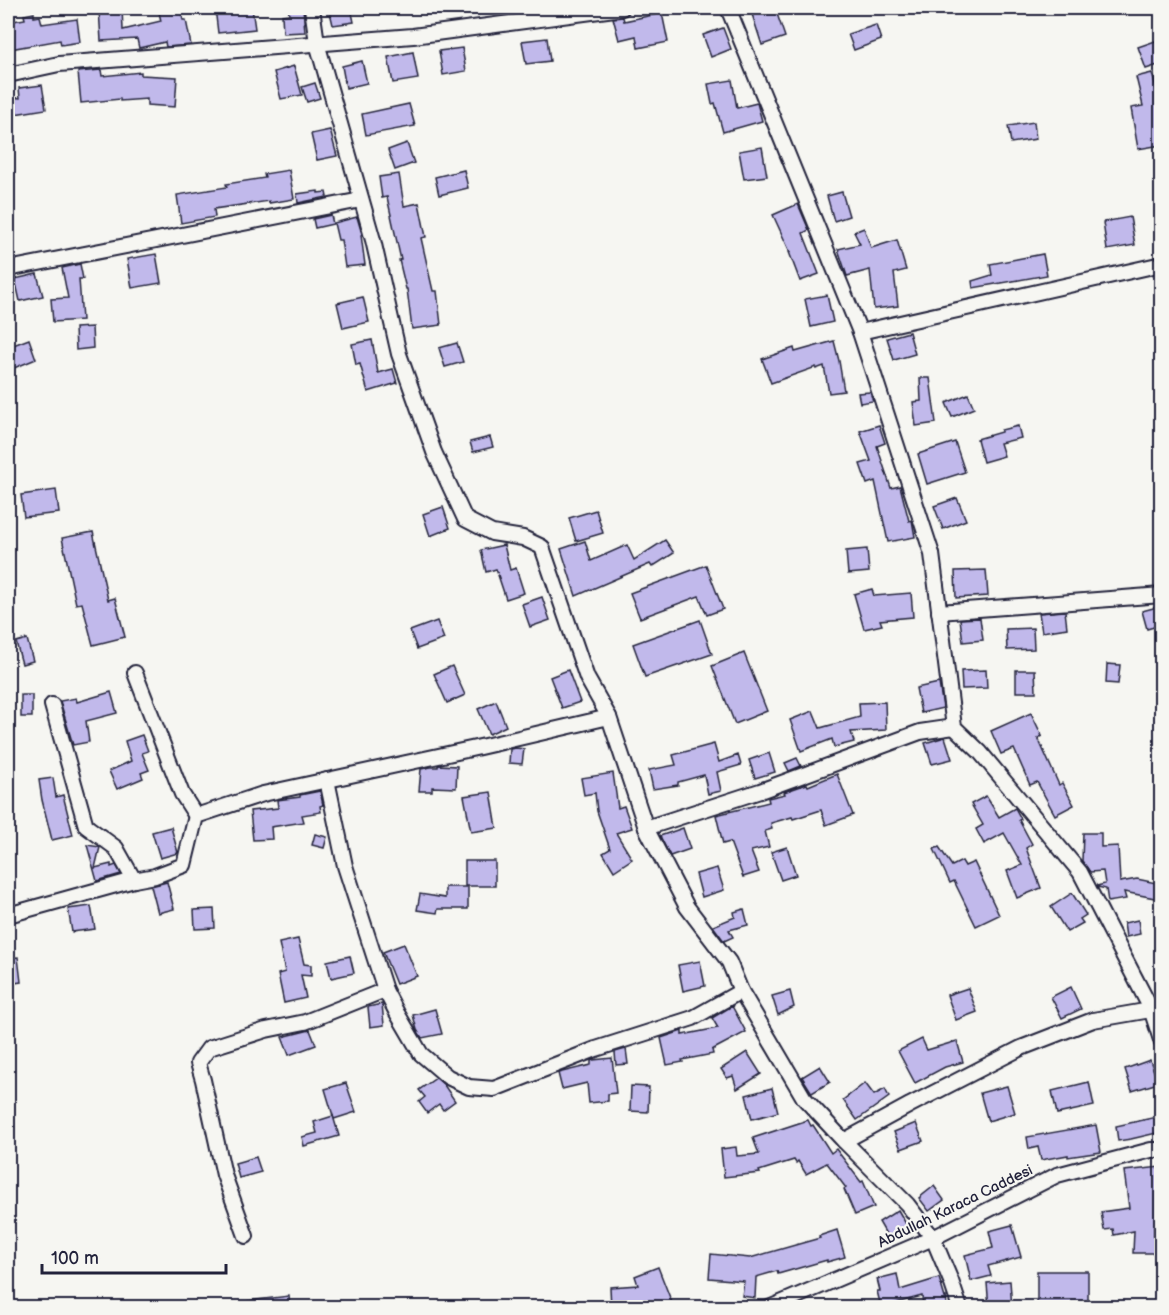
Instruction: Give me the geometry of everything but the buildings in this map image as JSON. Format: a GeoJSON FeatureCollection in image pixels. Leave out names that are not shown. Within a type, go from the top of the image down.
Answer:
{"type":"FeatureCollection","features":[{"type":"Feature","properties":{"kind":"street"},"geometry":{"type":"LineString","coordinates":[[312,8],[317,43],[373,240],[399,354],[434,452],[465,519],[492,533],[523,538],[542,548],[587,678],[609,717],[646,828],[687,907],[729,962],[741,991],[804,1098],[907,1204],[933,1238],[960,1308]]}},
{"type":"Feature","properties":{"kind":"street"},"geometry":{"type":"LineString","coordinates":[[8,75],[59,64],[412,36],[622,8]]}},
{"type":"Feature","properties":{"kind":"street"},"geometry":{"type":"LineString","coordinates":[[728,8],[861,332],[932,554],[954,727],[980,752],[1080,872],[1156,1008],[1161,1043]]}},
{"type":"Feature","properties":{"kind":"street"},"geometry":{"type":"LineString","coordinates":[[8,269],[362,200]]}},
{"type":"Feature","properties":{"kind":"street"},"geometry":{"type":"LineString","coordinates":[[861,332],[1161,264]]}},
{"type":"Feature","properties":{"kind":"street"},"geometry":{"type":"LineString","coordinates":[[939,612],[1161,595]]}},
{"type":"Feature","properties":{"kind":"street"},"geometry":{"type":"LineString","coordinates":[[8,915],[155,876],[184,864],[196,816],[182,794],[135,673]]}},
{"type":"Feature","properties":{"kind":"street"},"geometry":{"type":"LineString","coordinates":[[52,705],[86,826],[116,848],[134,880]]}},
{"type":"Feature","properties":{"kind":"street"},"geometry":{"type":"LineString","coordinates":[[196,816],[263,794],[609,717]]}},
{"type":"Feature","properties":{"kind":"street"},"geometry":{"type":"LineString","coordinates":[[646,828],[760,791],[920,732],[954,727]]}},
{"type":"Feature","properties":{"kind":"street"},"geometry":{"type":"LineString","coordinates":[[327,780],[345,866],[385,990],[421,1054],[448,1077],[470,1087],[494,1089],[596,1048],[693,1018],[741,991]]}},
{"type":"Feature","properties":{"kind":"street"},"geometry":{"type":"LineString","coordinates":[[246,1236],[224,1175],[198,1063],[209,1048],[266,1030],[305,1022],[385,990]]}},
{"type":"Feature","properties":{"kind":"street"},"geometry":{"type":"LineString","coordinates":[[844,1141],[1021,1048],[1093,1020],[1156,1008]]}},
{"type":"Feature","properties":{"kind":"street","name":"Abdullah Karaca Caddesi"},"geometry":{"type":"LineString","coordinates":[[770,1307],[933,1238],[1057,1175],[1151,1150],[1161,1150]]}}]}
